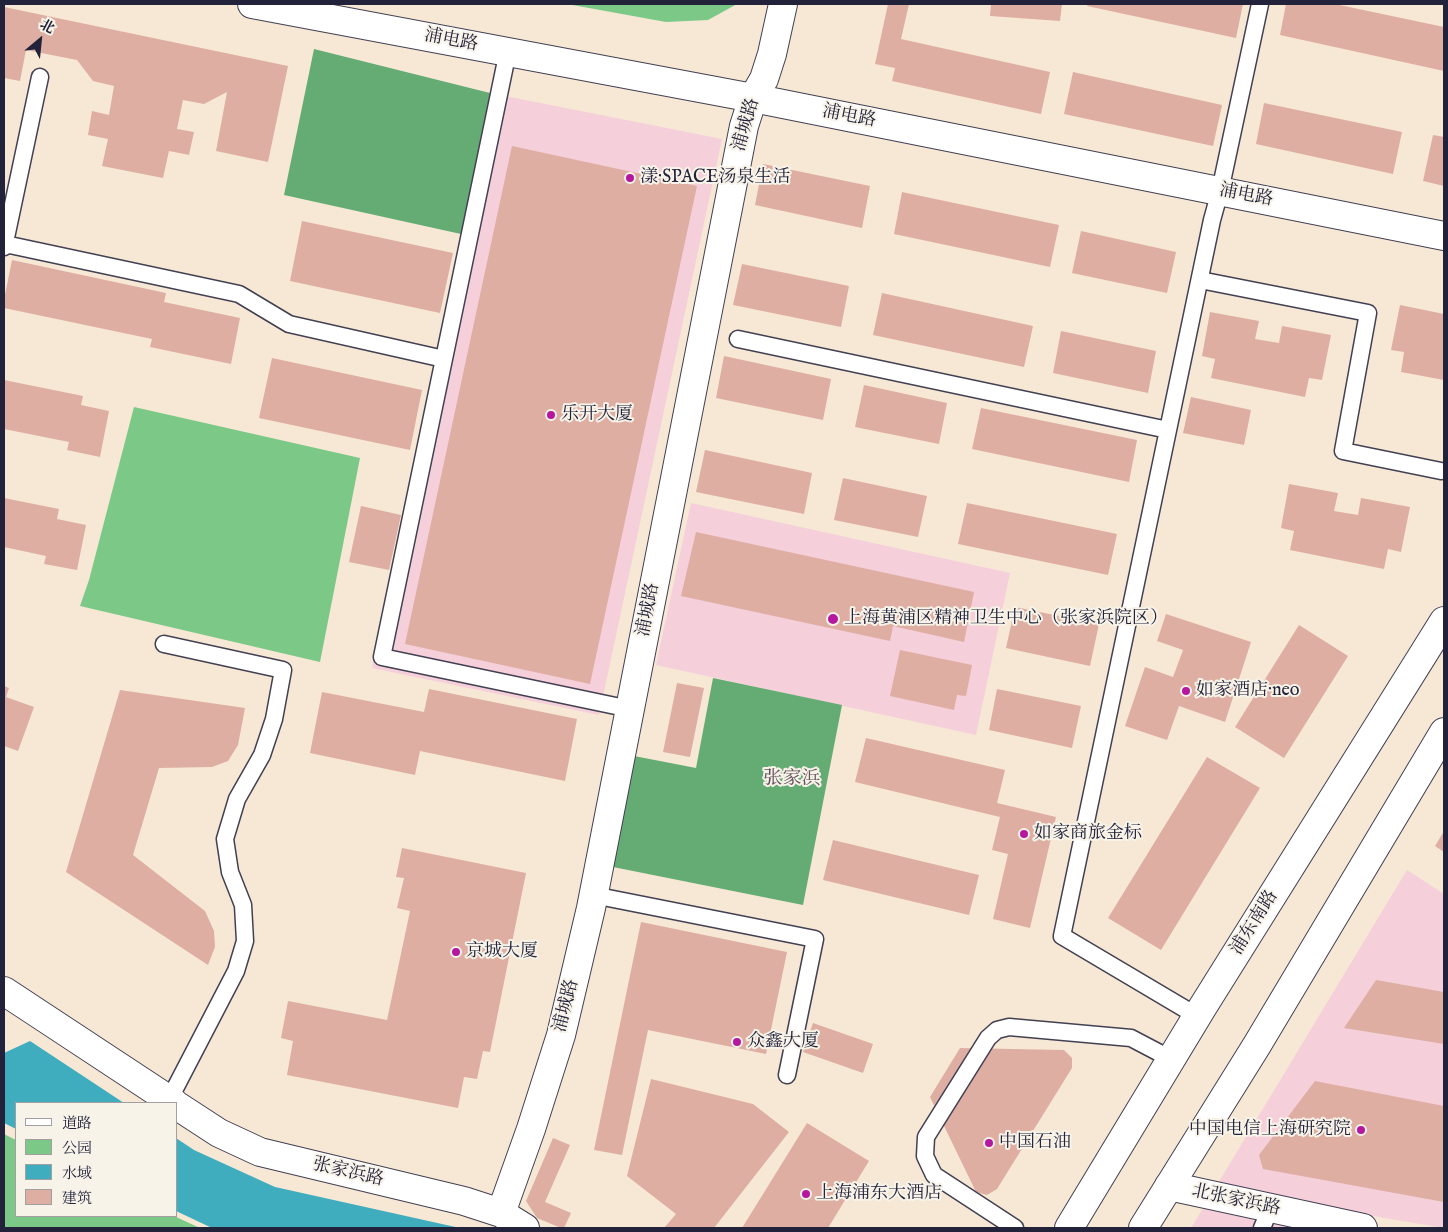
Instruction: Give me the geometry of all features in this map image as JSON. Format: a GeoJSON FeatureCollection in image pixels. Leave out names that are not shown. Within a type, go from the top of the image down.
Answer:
{"type":"FeatureCollection","features":[{"type":"Feature","properties":{"kind":"street","name":"浦电路"},"geometry":{"type":"LineString","coordinates":[[252,4],[753,98],[1444,236]]}},
{"type":"Feature","properties":{"kind":"street","name":"浦城路"},"geometry":{"type":"LineString","coordinates":[[501,1213],[531,1129],[561,1035],[593,895],[744,126],[753,98],[764,78],[772,54],[783,4]]}},
{"type":"Feature","properties":{"kind":"street","name":"浦东南路"},"geometry":{"type":"LineString","coordinates":[[1069,1228],[1197,1016],[1444,621]]}},
{"type":"Feature","properties":{"kind":"street"},"geometry":{"type":"LineString","coordinates":[[1143,1228],[1257,1045],[1444,732]]}},
{"type":"Feature","properties":{"kind":"street","name":"张家浜路"},"geometry":{"type":"LineString","coordinates":[[4,991],[171,1102]]}},
{"type":"Feature","properties":{"kind":"street","name":"张家浜路"},"geometry":{"type":"LineString","coordinates":[[178,1106],[219,1133],[260,1152],[464,1201],[501,1213],[526,1228]]}},
{"type":"Feature","properties":{"kind":"street","name":"北张家浜路"},"geometry":{"type":"LineString","coordinates":[[1169,1186],[1266,1218],[1363,1228]]}},
{"type":"Feature","properties":{"kind":"lane"},"geometry":{"type":"LineString","coordinates":[[1197,1016],[1062,936],[1212,220],[1220,191],[1260,4]]}},
{"type":"Feature","properties":{"kind":"lane"},"geometry":{"type":"LineString","coordinates":[[508,51],[382,657],[630,708]]}},
{"type":"Feature","properties":{"kind":"lane"},"geometry":{"type":"LineString","coordinates":[[40,77],[4,246],[239,294],[289,324],[444,359]]}},
{"type":"Feature","properties":{"kind":"lane"},"geometry":{"type":"LineString","coordinates":[[1200,280],[1368,313],[1343,451],[1441,471]]}},
{"type":"Feature","properties":{"kind":"lane"},"geometry":{"type":"LineString","coordinates":[[738,339],[1168,430]]}},
{"type":"Feature","properties":{"kind":"lane"},"geometry":{"type":"LineString","coordinates":[[164,644],[283,670],[274,719],[262,755],[237,799],[225,839],[230,872],[243,905],[245,940],[236,972],[173,1102]]}},
{"type":"Feature","properties":{"kind":"lane"},"geometry":{"type":"LineString","coordinates":[[593,895],[815,939],[787,1075]]}},
{"type":"Feature","properties":{"kind":"lane"},"geometry":{"type":"LineString","coordinates":[[1015,1228],[934,1174],[925,1156],[926,1137],[988,1038],[997,1030],[1009,1027],[1131,1038],[1171,1060]]}},
{"type":"Feature","properties":{"kind":"shaded area","name":"乐开大厦"},"geometry":{"type":"Polygon","coordinates":[[[490,93],[722,139],[599,715],[372,668],[490,93]]]}},
{"type":"Feature","properties":{"kind":"shaded area","name":"上海黄浦区精神卫生中心（张家浜院区）"},"geometry":{"type":"Polygon","coordinates":[[[691,503],[1010,573],[976,735],[656,665],[691,503]]]}},
{"type":"Feature","properties":{"kind":"shaded area"},"geometry":{"type":"Polygon","coordinates":[[[1407,870],[1444,894],[1444,1228],[1326,1208],[1321,1228],[1191,1228],[1407,870]]]}},
{"type":"Feature","properties":{"kind":"green space"},"geometry":{"type":"Polygon","coordinates":[[[567,4],[737,4],[708,20],[666,22],[567,4]]]}},
{"type":"Feature","properties":{"kind":"green space"},"geometry":{"type":"Polygon","coordinates":[[[314,49],[490,93],[461,234],[284,195],[314,49]]]}},
{"type":"Feature","properties":{"kind":"green space"},"geometry":{"type":"Polygon","coordinates":[[[134,407],[360,458],[320,662],[80,606],[89,580],[134,407]]]}},
{"type":"Feature","properties":{"kind":"green space"},"geometry":{"type":"Polygon","coordinates":[[[713,678],[842,705],[803,905],[613,867],[634,756],[696,768],[713,678]]]}},
{"type":"Feature","properties":{"kind":"green space"},"geometry":{"type":"Polygon","coordinates":[[[4,1134],[15,1140],[15,1217],[176,1217],[200,1228],[4,1228],[4,1134]]]}},
{"type":"Feature","properties":{"kind":"water"},"geometry":{"type":"Polygon","coordinates":[[[30,1041],[122,1102],[15,1102],[15,1128],[4,1123],[4,1053],[30,1041]]]}},
{"type":"Feature","properties":{"kind":"water"},"geometry":{"type":"Polygon","coordinates":[[[178,1139],[194,1150],[275,1187],[460,1228],[212,1228],[178,1212],[178,1139]]]}},
{"type":"Feature","properties":{"kind":"building"},"geometry":{"type":"Polygon","coordinates":[[[888,4],[909,4],[901,39],[1050,72],[1041,114],[892,81],[895,68],[875,64],[888,4]]]}},
{"type":"Feature","properties":{"kind":"building"},"geometry":{"type":"Polygon","coordinates":[[[991,4],[1062,4],[1060,21],[990,16],[991,4]]]}},
{"type":"Feature","properties":{"kind":"building"},"geometry":{"type":"Polygon","coordinates":[[[1088,4],[1243,4],[1236,38],[1087,6],[1088,4]]]}},
{"type":"Feature","properties":{"kind":"building"},"geometry":{"type":"Polygon","coordinates":[[[1286,4],[1335,4],[1444,27],[1444,71],[1280,35],[1286,4]]]}},
{"type":"Feature","properties":{"kind":"building"},"geometry":{"type":"Polygon","coordinates":[[[4,7],[288,66],[268,162],[216,151],[227,92],[204,104],[183,100],[177,129],[194,132],[189,155],[169,151],[163,178],[102,166],[108,139],[88,135],[92,111],[109,115],[114,86],[93,81],[77,60],[26,50],[20,81],[4,78],[4,7]]]}},
{"type":"Feature","properties":{"kind":"building"},"geometry":{"type":"Polygon","coordinates":[[[1073,72],[1222,105],[1213,146],[1064,114],[1073,72]]]}},
{"type":"Feature","properties":{"kind":"building"},"geometry":{"type":"Polygon","coordinates":[[[1264,103],[1402,132],[1393,174],[1256,144],[1264,103]]]}},
{"type":"Feature","properties":{"kind":"building"},"geometry":{"type":"Polygon","coordinates":[[[1433,135],[1444,137],[1444,186],[1423,181],[1433,135]]]}},
{"type":"Feature","properties":{"kind":"building","name":"乐开大厦"},"geometry":{"type":"Polygon","coordinates":[[[512,146],[697,186],[590,684],[405,644],[512,146]]]}},
{"type":"Feature","properties":{"kind":"building"},"geometry":{"type":"Polygon","coordinates":[[[763,164],[870,186],[862,228],[755,205],[763,164]]]}},
{"type":"Feature","properties":{"kind":"building"},"geometry":{"type":"Polygon","coordinates":[[[902,192],[1059,225],[1050,267],[894,234],[902,192]]]}},
{"type":"Feature","properties":{"kind":"building"},"geometry":{"type":"Polygon","coordinates":[[[302,221],[453,253],[440,313],[290,281],[302,221]]]}},
{"type":"Feature","properties":{"kind":"building"},"geometry":{"type":"Polygon","coordinates":[[[1081,231],[1176,252],[1167,293],[1072,273],[1081,231]]]}},
{"type":"Feature","properties":{"kind":"building"},"geometry":{"type":"Polygon","coordinates":[[[12,260],[166,293],[164,302],[240,318],[231,364],[150,347],[152,339],[4,308],[12,260]]]}},
{"type":"Feature","properties":{"kind":"building"},"geometry":{"type":"Polygon","coordinates":[[[742,264],[849,286],[841,327],[733,305],[742,264]]]}},
{"type":"Feature","properties":{"kind":"building"},"geometry":{"type":"Polygon","coordinates":[[[882,293],[1033,326],[1024,367],[873,335],[882,293]]]}},
{"type":"Feature","properties":{"kind":"building"},"geometry":{"type":"Polygon","coordinates":[[[1400,305],[1444,314],[1444,380],[1401,372],[1404,352],[1391,350],[1400,305]]]}},
{"type":"Feature","properties":{"kind":"building"},"geometry":{"type":"Polygon","coordinates":[[[1210,312],[1259,321],[1255,339],[1279,343],[1282,326],[1331,335],[1322,380],[1309,378],[1305,397],[1211,378],[1215,359],[1202,356],[1210,312]]]}},
{"type":"Feature","properties":{"kind":"building"},"geometry":{"type":"Polygon","coordinates":[[[1061,331],[1156,351],[1148,393],[1053,373],[1061,331]]]}},
{"type":"Feature","properties":{"kind":"building"},"geometry":{"type":"Polygon","coordinates":[[[724,356],[831,379],[823,420],[716,398],[724,356]]]}},
{"type":"Feature","properties":{"kind":"building"},"geometry":{"type":"Polygon","coordinates":[[[272,358],[422,390],[410,450],[259,418],[272,358]]]}},
{"type":"Feature","properties":{"kind":"building"},"geometry":{"type":"Polygon","coordinates":[[[4,380],[83,396],[81,405],[109,411],[100,457],[67,450],[69,442],[4,429],[4,380]]]}},
{"type":"Feature","properties":{"kind":"building"},"geometry":{"type":"Polygon","coordinates":[[[864,385],[947,403],[939,444],[855,427],[864,385]]]}},
{"type":"Feature","properties":{"kind":"building"},"geometry":{"type":"Polygon","coordinates":[[[1191,397],[1251,410],[1244,445],[1183,433],[1191,397]]]}},
{"type":"Feature","properties":{"kind":"building"},"geometry":{"type":"Polygon","coordinates":[[[981,408],[1137,440],[1129,482],[972,449],[981,408]]]}},
{"type":"Feature","properties":{"kind":"building"},"geometry":{"type":"Polygon","coordinates":[[[705,450],[812,473],[804,514],[696,492],[705,450]]]}},
{"type":"Feature","properties":{"kind":"building"},"geometry":{"type":"Polygon","coordinates":[[[843,478],[927,496],[918,537],[834,520],[843,478]]]}},
{"type":"Feature","properties":{"kind":"building"},"geometry":{"type":"Polygon","coordinates":[[[1289,484],[1338,493],[1334,511],[1358,515],[1361,498],[1410,507],[1401,552],[1388,549],[1384,569],[1290,550],[1294,531],[1281,528],[1289,484]]]}},
{"type":"Feature","properties":{"kind":"building"},"geometry":{"type":"Polygon","coordinates":[[[4,498],[59,509],[57,519],[86,525],[77,570],[44,564],[46,556],[4,547],[4,498]]]}},
{"type":"Feature","properties":{"kind":"building"},"geometry":{"type":"Polygon","coordinates":[[[967,503],[1117,534],[1108,575],[958,544],[967,503]]]}},
{"type":"Feature","properties":{"kind":"building"},"geometry":{"type":"Polygon","coordinates":[[[361,506],[401,515],[389,570],[349,562],[361,506]]]}},
{"type":"Feature","properties":{"kind":"building"},"geometry":{"type":"Polygon","coordinates":[[[696,532],[974,592],[964,642],[893,626],[890,641],[681,596],[696,532]]]}},
{"type":"Feature","properties":{"kind":"building"},"geometry":{"type":"Polygon","coordinates":[[[1015,607],[1099,624],[1090,666],[1006,648],[1015,607]]]}},
{"type":"Feature","properties":{"kind":"building","name":"如家酒店·neo"},"geometry":{"type":"Polygon","coordinates":[[[1166,614],[1251,642],[1225,722],[1179,706],[1167,740],[1125,726],[1145,667],[1173,677],[1183,650],[1157,641],[1166,614]]]}},
{"type":"Feature","properties":{"kind":"building","name":"如家酒店·neo"},"geometry":{"type":"Polygon","coordinates":[[[1299,625],[1348,656],[1284,758],[1235,727],[1299,625]]]}},
{"type":"Feature","properties":{"kind":"building"},"geometry":{"type":"Polygon","coordinates":[[[900,650],[972,665],[966,696],[957,695],[954,710],[890,696],[900,650]]]}},
{"type":"Feature","properties":{"kind":"building"},"geometry":{"type":"Polygon","coordinates":[[[677,683],[704,688],[690,757],[663,752],[677,683]]]}},
{"type":"Feature","properties":{"kind":"building"},"geometry":{"type":"Polygon","coordinates":[[[4,686],[9,688],[6,697],[34,707],[18,751],[4,746],[4,686]]]}},
{"type":"Feature","properties":{"kind":"building"},"geometry":{"type":"Polygon","coordinates":[[[429,689],[577,719],[565,781],[420,751],[415,775],[310,753],[322,692],[424,712],[429,689]]]}},
{"type":"Feature","properties":{"kind":"building"},"geometry":{"type":"Polygon","coordinates":[[[997,689],[1081,706],[1072,748],[989,730],[997,689]]]}},
{"type":"Feature","properties":{"kind":"building"},"geometry":{"type":"Polygon","coordinates":[[[120,690],[245,708],[238,745],[228,761],[212,767],[159,768],[133,855],[205,911],[214,931],[215,947],[208,965],[66,872],[120,690]]]}},
{"type":"Feature","properties":{"kind":"building","name":"如家商旅金标"},"geometry":{"type":"Polygon","coordinates":[[[866,738],[1005,770],[997,803],[1056,817],[1030,928],[993,919],[1008,854],[992,850],[1000,817],[855,782],[866,738]]]}},
{"type":"Feature","properties":{"kind":"building"},"geometry":{"type":"Polygon","coordinates":[[[1207,757],[1260,788],[1161,950],[1108,918],[1207,757]]]}},
{"type":"Feature","properties":{"kind":"building"},"geometry":{"type":"Polygon","coordinates":[[[1444,831],[1444,852],[1435,846],[1444,831]]]}},
{"type":"Feature","properties":{"kind":"building"},"geometry":{"type":"Polygon","coordinates":[[[833,840],[979,875],[969,915],[823,880],[833,840]]]}},
{"type":"Feature","properties":{"kind":"building"},"geometry":{"type":"Polygon","coordinates":[[[402,848],[526,873],[490,1052],[483,1051],[477,1079],[464,1077],[458,1108],[287,1075],[293,1041],[281,1038],[288,1001],[387,1020],[410,911],[397,908],[404,878],[396,877],[402,848]]]}},
{"type":"Feature","properties":{"kind":"building","name":"众鑫大厦"},"geometry":{"type":"Polygon","coordinates":[[[641,922],[787,952],[766,1054],[648,1030],[622,1155],[594,1150],[641,922]]]}},
{"type":"Feature","properties":{"kind":"building"},"geometry":{"type":"Polygon","coordinates":[[[1376,980],[1444,992],[1444,1044],[1344,1028],[1376,980]]]}},
{"type":"Feature","properties":{"kind":"building"},"geometry":{"type":"Polygon","coordinates":[[[813,1023],[873,1044],[863,1073],[803,1052],[813,1023]]]}},
{"type":"Feature","properties":{"kind":"building","name":"中国石油"},"geometry":{"type":"Polygon","coordinates":[[[960,1048],[1064,1050],[1072,1058],[1072,1068],[997,1189],[987,1195],[976,1192],[930,1097],[960,1048]]]}},
{"type":"Feature","properties":{"kind":"building"},"geometry":{"type":"Polygon","coordinates":[[[651,1079],[753,1104],[789,1132],[714,1228],[664,1228],[676,1214],[627,1176],[651,1079]]]}},
{"type":"Feature","properties":{"kind":"building","name":"中国电信上海研究院"},"geometry":{"type":"Polygon","coordinates":[[[1315,1081],[1444,1106],[1444,1202],[1263,1169],[1259,1155],[1315,1081]]]}},
{"type":"Feature","properties":{"kind":"building","name":"上海浦东大酒店"},"geometry":{"type":"Polygon","coordinates":[[[807,1123],[869,1161],[828,1228],[742,1228],[807,1123]]]}},
{"type":"Feature","properties":{"kind":"building"},"geometry":{"type":"Polygon","coordinates":[[[553,1138],[570,1145],[545,1202],[571,1213],[564,1228],[537,1218],[526,1201],[553,1138]]]}},
{"type":"Feature","properties":{"kind":"place","name":"漾·SPACE汤泉生活"},"geometry":{"type":"Point","coordinates":[630,178]}},
{"type":"Feature","properties":{"kind":"place","name":"乐开大厦"},"geometry":{"type":"Point","coordinates":[551,415]}},
{"type":"Feature","properties":{"kind":"place","name":"上海黄浦区精神卫生中心（张家浜院区）"},"geometry":{"type":"Point","coordinates":[833,619]}},
{"type":"Feature","properties":{"kind":"place","name":"如家酒店·neo"},"geometry":{"type":"Point","coordinates":[1186,691]}},
{"type":"Feature","properties":{"kind":"place","name":"如家商旅金标"},"geometry":{"type":"Point","coordinates":[1024,834]}},
{"type":"Feature","properties":{"kind":"place","name":"京城大厦"},"geometry":{"type":"Point","coordinates":[456,952]}},
{"type":"Feature","properties":{"kind":"place","name":"众鑫大厦"},"geometry":{"type":"Point","coordinates":[737,1042]}},
{"type":"Feature","properties":{"kind":"place","name":"中国电信上海研究院"},"geometry":{"type":"Point","coordinates":[1361,1130]}},
{"type":"Feature","properties":{"kind":"place","name":"中国石油"},"geometry":{"type":"Point","coordinates":[989,1143]}},
{"type":"Feature","properties":{"kind":"place","name":"上海浦东大酒店"},"geometry":{"type":"Point","coordinates":[806,1194]}},
{"type":"Feature","properties":{"kind":"district","name":"张家浜"},"geometry":{"type":"Point","coordinates":[792,780]}}]}
